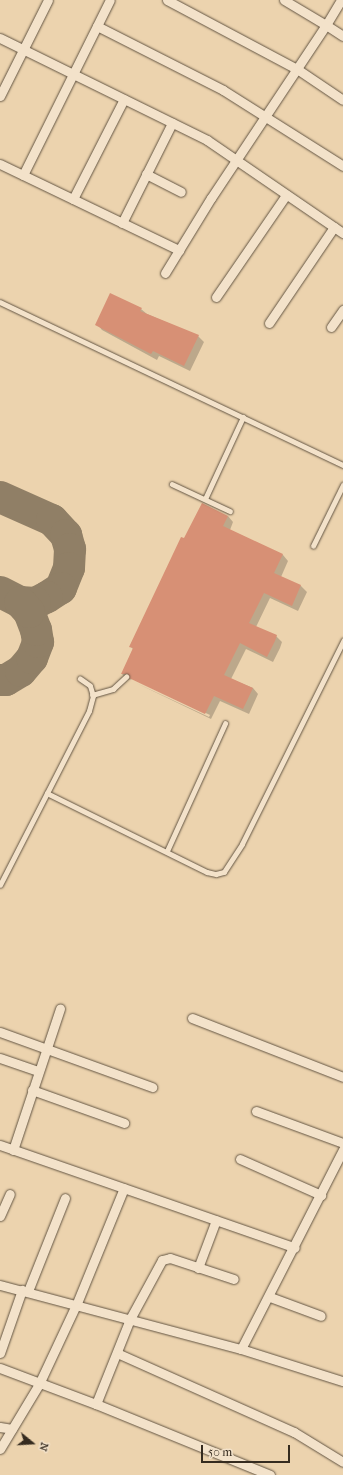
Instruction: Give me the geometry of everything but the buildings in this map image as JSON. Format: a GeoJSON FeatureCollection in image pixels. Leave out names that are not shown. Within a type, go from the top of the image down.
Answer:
{"type":"FeatureCollection","features":[{"type":"Feature","properties":{"kind":"street"},"geometry":{"type":"LineString","coordinates":[[0,96],[48,0]]}},
{"type":"Feature","properties":{"kind":"street"},"geometry":{"type":"LineString","coordinates":[[23,175],[110,0]]}},
{"type":"Feature","properties":{"kind":"street"},"geometry":{"type":"LineString","coordinates":[[167,0],[297,69],[343,100]]}},
{"type":"Feature","properties":{"kind":"street"},"geometry":{"type":"LineString","coordinates":[[284,0],[343,36]]}},
{"type":"Feature","properties":{"kind":"street"},"geometry":{"type":"LineString","coordinates":[[165,273],[211,198],[237,161],[341,0]]}},
{"type":"Feature","properties":{"kind":"street"},"geometry":{"type":"LineString","coordinates":[[97,26],[223,90],[266,115],[343,166]]}},
{"type":"Feature","properties":{"kind":"street"},"geometry":{"type":"LineString","coordinates":[[0,38],[207,140],[343,233]]}},
{"type":"Feature","properties":{"kind":"street"},"geometry":{"type":"LineString","coordinates":[[73,200],[124,99]]}},
{"type":"Feature","properties":{"kind":"street"},"geometry":{"type":"LineString","coordinates":[[122,223],[172,123]]}},
{"type":"Feature","properties":{"kind":"street"},"geometry":{"type":"LineString","coordinates":[[0,164],[179,250]]}},
{"type":"Feature","properties":{"kind":"street"},"geometry":{"type":"LineString","coordinates":[[146,174],[181,192]]}},
{"type":"Feature","properties":{"kind":"street"},"geometry":{"type":"LineString","coordinates":[[216,297],[286,195]]}},
{"type":"Feature","properties":{"kind":"street"},"geometry":{"type":"LineString","coordinates":[[269,323],[334,227]]}},
{"type":"Feature","properties":{"kind":"street"},"geometry":{"type":"LineString","coordinates":[[331,327],[343,310]]}},
{"type":"Feature","properties":{"kind":"street"},"geometry":{"type":"LineString","coordinates":[[13,1150],[38,1071],[60,1009]]}},
{"type":"Feature","properties":{"kind":"street"},"geometry":{"type":"LineString","coordinates":[[192,1018],[343,1078]]}},
{"type":"Feature","properties":{"kind":"street"},"geometry":{"type":"LineString","coordinates":[[0,1032],[152,1086]]}},
{"type":"Feature","properties":{"kind":"street"},"geometry":{"type":"LineString","coordinates":[[0,1058],[38,1071]]}},
{"type":"Feature","properties":{"kind":"street"},"geometry":{"type":"LineString","coordinates":[[32,1090],[124,1123]]}},
{"type":"Feature","properties":{"kind":"street"},"geometry":{"type":"LineString","coordinates":[[256,1111],[343,1143]]}},
{"type":"Feature","properties":{"kind":"street"},"geometry":{"type":"LineString","coordinates":[[0,1145],[295,1248]]}},
{"type":"Feature","properties":{"kind":"street"},"geometry":{"type":"LineString","coordinates":[[241,1349],[270,1297],[343,1150]]}},
{"type":"Feature","properties":{"kind":"street"},"geometry":{"type":"LineString","coordinates":[[240,1159],[321,1194]]}},
{"type":"Feature","properties":{"kind":"street"},"geometry":{"type":"LineString","coordinates":[[0,1449],[39,1384],[77,1303],[124,1188]]}},
{"type":"Feature","properties":{"kind":"street"},"geometry":{"type":"LineString","coordinates":[[0,1216],[10,1194]]}},
{"type":"Feature","properties":{"kind":"street"},"geometry":{"type":"LineString","coordinates":[[0,1353],[65,1198]]}},
{"type":"Feature","properties":{"kind":"street"},"geometry":{"type":"LineString","coordinates":[[198,1268],[216,1220]]}},
{"type":"Feature","properties":{"kind":"street"},"geometry":{"type":"LineString","coordinates":[[96,1404],[130,1319],[162,1260],[170,1258],[234,1279]]}},
{"type":"Feature","properties":{"kind":"street"},"geometry":{"type":"LineString","coordinates":[[0,1285],[77,1303],[241,1349],[342,1381]]}},
{"type":"Feature","properties":{"kind":"street"},"geometry":{"type":"LineString","coordinates":[[270,1297],[321,1316]]}},
{"type":"Feature","properties":{"kind":"street"},"geometry":{"type":"LineString","coordinates":[[117,1353],[294,1432],[343,1462]]}},
{"type":"Feature","properties":{"kind":"street"},"geometry":{"type":"LineString","coordinates":[[0,1368],[39,1384],[96,1404],[270,1475]]}},
{"type":"Feature","properties":{"kind":"street"},"geometry":{"type":"LineString","coordinates":[[0,1426],[12,1429]]}},
{"type":"Feature","properties":{"kind":"lane"},"geometry":{"type":"LineString","coordinates":[[0,302],[243,416],[343,465]]}},
{"type":"Feature","properties":{"kind":"lane"},"geometry":{"type":"LineString","coordinates":[[205,499],[243,416]]}},
{"type":"Feature","properties":{"kind":"lane"},"geometry":{"type":"LineString","coordinates":[[172,484],[230,511]]}},
{"type":"Feature","properties":{"kind":"lane"},"geometry":{"type":"LineString","coordinates":[[313,546],[342,486]]}},
{"type":"Feature","properties":{"kind":"lane"},"geometry":{"type":"LineString","coordinates":[[48,793],[207,872],[216,874],[224,872],[242,844],[343,641]]}},
{"type":"Feature","properties":{"kind":"lane"},"geometry":{"type":"LineString","coordinates":[[92,695],[113,690],[126,676]]}},
{"type":"Feature","properties":{"kind":"lane"},"geometry":{"type":"LineString","coordinates":[[0,885],[89,711],[92,695],[90,686],[80,679]]}},
{"type":"Feature","properties":{"kind":"lane"},"geometry":{"type":"LineString","coordinates":[[167,851],[225,724]]}},
{"type":"Feature","properties":{"kind":"taxiway"},"geometry":{"type":"LineString","coordinates":[[0,497],[52,520],[66,535],[70,549],[69,568],[61,588],[47,597],[35,603],[20,602],[0,592]]}},
{"type":"Feature","properties":{"kind":"taxiway"},"geometry":{"type":"LineString","coordinates":[[0,680],[6,680],[21,671],[32,658],[38,642],[36,630],[29,612],[20,602]]}}]}
